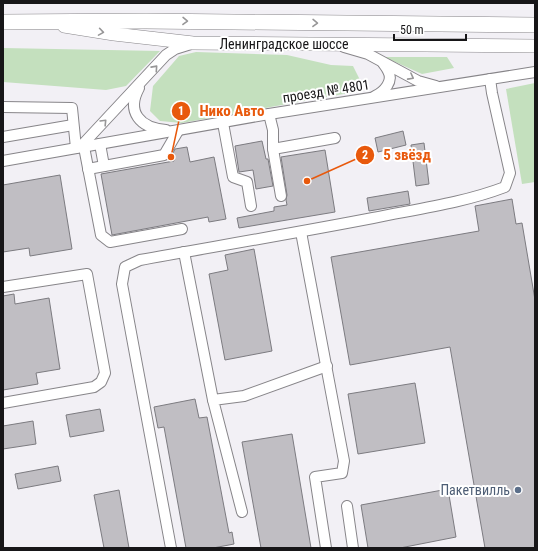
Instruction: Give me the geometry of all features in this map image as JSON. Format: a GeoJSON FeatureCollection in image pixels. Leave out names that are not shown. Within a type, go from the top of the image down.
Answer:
{"type":"FeatureCollection","features":[{"type":"Feature","properties":{"kind":"highway","name":"Ленинградское шоссе"},"geometry":{"type":"LineString","coordinates":[[3,22],[154,21],[535,25]]}},
{"type":"Feature","properties":{"kind":"main road","name":"Ленинградское шоссе"},"geometry":{"type":"LineString","coordinates":[[34,22],[114,34],[193,43],[535,46]]}},
{"type":"Feature","properties":{"kind":"street"},"geometry":{"type":"LineString","coordinates":[[80,147],[166,55],[175,49],[193,43]]}},
{"type":"Feature","properties":{"kind":"street"},"geometry":{"type":"LineString","coordinates":[[337,44],[368,54],[418,81],[439,87]]}},
{"type":"Feature","properties":{"kind":"street"},"geometry":{"type":"LineString","coordinates":[[367,99],[379,94],[388,84],[390,77],[389,71],[381,62]]}},
{"type":"Feature","properties":{"kind":"street","name":"проезд № 4801"},"geometry":{"type":"LineString","coordinates":[[3,161],[269,114],[535,72]]}},
{"type":"Feature","properties":{"kind":"street"},"geometry":{"type":"LineString","coordinates":[[171,548],[122,284],[125,267],[140,260],[301,232],[452,202],[486,194],[505,187],[510,173],[490,79]]}},
{"type":"Feature","properties":{"kind":"street"},"geometry":{"type":"LineString","coordinates":[[88,169],[164,154],[178,131],[155,129],[141,121],[136,114],[134,106],[135,95],[143,80]]}},
{"type":"Feature","properties":{"kind":"street"},"geometry":{"type":"LineString","coordinates":[[3,107],[72,108],[73,125],[88,169],[101,235],[110,242],[182,229]]}},
{"type":"Feature","properties":{"kind":"street"},"geometry":{"type":"LineString","coordinates":[[269,114],[273,130],[273,149],[281,196]]}},
{"type":"Feature","properties":{"kind":"street"},"geometry":{"type":"LineString","coordinates":[[222,123],[233,177],[247,182],[251,206]]}},
{"type":"Feature","properties":{"kind":"street"},"geometry":{"type":"LineString","coordinates":[[3,137],[73,125]]}},
{"type":"Feature","properties":{"kind":"street"},"geometry":{"type":"LineString","coordinates":[[273,149],[335,138]]}},
{"type":"Feature","properties":{"kind":"street"},"geometry":{"type":"LineString","coordinates":[[100,144],[104,166]]}},
{"type":"Feature","properties":{"kind":"street"},"geometry":{"type":"LineString","coordinates":[[301,232],[344,461],[342,473],[315,477],[326,548]]}},
{"type":"Feature","properties":{"kind":"street"},"geometry":{"type":"LineString","coordinates":[[184,252],[213,400],[242,512]]}},
{"type":"Feature","properties":{"kind":"street"},"geometry":{"type":"LineString","coordinates":[[3,287],[87,274],[105,373],[101,382],[94,386],[3,403]]}},
{"type":"Feature","properties":{"kind":"street"},"geometry":{"type":"LineString","coordinates":[[213,400],[244,396],[327,366]]}},
{"type":"Feature","properties":{"kind":"street"},"geometry":{"type":"LineString","coordinates":[[347,506],[353,548]]}},
{"type":"Feature","properties":{"kind":"green space"},"geometry":{"type":"Polygon","coordinates":[[[3,48],[160,51],[126,86],[106,90],[3,82],[3,48]]]}},
{"type":"Feature","properties":{"kind":"green space"},"geometry":{"type":"Polygon","coordinates":[[[196,52],[287,55],[331,65],[353,66],[362,84],[360,91],[182,123],[160,121],[150,111],[153,86],[179,56],[196,52]]]}},
{"type":"Feature","properties":{"kind":"green space"},"geometry":{"type":"Polygon","coordinates":[[[384,57],[447,57],[454,68],[422,74],[384,57]]]}},
{"type":"Feature","properties":{"kind":"green space"},"geometry":{"type":"Polygon","coordinates":[[[535,83],[535,182],[522,184],[506,89],[535,83]]]}},
{"type":"Feature","properties":{"kind":"building"},"geometry":{"type":"Polygon","coordinates":[[[403,131],[406,145],[378,152],[375,138],[403,131]]]}},
{"type":"Feature","properties":{"kind":"building"},"geometry":{"type":"Polygon","coordinates":[[[262,141],[266,159],[268,159],[273,186],[256,189],[253,170],[239,172],[235,146],[262,141]]]}},
{"type":"Feature","properties":{"kind":"building"},"geometry":{"type":"Polygon","coordinates":[[[424,143],[429,184],[416,186],[411,145],[424,143]]]}},
{"type":"Feature","properties":{"kind":"building"},"geometry":{"type":"Polygon","coordinates":[[[187,147],[190,162],[214,157],[226,219],[209,222],[208,217],[112,235],[101,174],[174,161],[173,153],[175,149],[187,147]]]}},
{"type":"Feature","properties":{"kind":"building"},"geometry":{"type":"Polygon","coordinates":[[[325,150],[335,212],[239,228],[237,218],[274,211],[274,207],[287,205],[287,195],[281,157],[325,150]]]}},
{"type":"Feature","properties":{"kind":"building"},"geometry":{"type":"Polygon","coordinates":[[[60,175],[72,249],[30,256],[29,248],[3,252],[3,185],[60,175]]]}},
{"type":"Feature","properties":{"kind":"building"},"geometry":{"type":"Polygon","coordinates":[[[408,191],[410,204],[369,211],[367,198],[408,191]]]}},
{"type":"Feature","properties":{"kind":"building"},"geometry":{"type":"Polygon","coordinates":[[[512,199],[516,224],[522,223],[535,300],[535,548],[485,548],[450,347],[350,365],[331,257],[479,231],[475,206],[512,199]]]}},
{"type":"Feature","properties":{"kind":"building"},"geometry":{"type":"Polygon","coordinates":[[[254,249],[272,351],[225,360],[209,274],[228,270],[225,255],[254,249]]]}},
{"type":"Feature","properties":{"kind":"building"},"geometry":{"type":"Polygon","coordinates":[[[14,294],[15,304],[49,298],[60,369],[36,373],[38,384],[3,390],[3,296],[14,294]]]}},
{"type":"Feature","properties":{"kind":"building"},"geometry":{"type":"Polygon","coordinates":[[[415,383],[425,443],[358,454],[348,394],[415,383]]]}},
{"type":"Feature","properties":{"kind":"building"},"geometry":{"type":"Polygon","coordinates":[[[195,399],[199,418],[207,417],[229,533],[232,532],[234,544],[213,548],[186,548],[164,427],[158,428],[154,407],[195,399]]]}},
{"type":"Feature","properties":{"kind":"building"},"geometry":{"type":"Polygon","coordinates":[[[100,409],[104,431],[70,437],[66,415],[100,409]]]}},
{"type":"Feature","properties":{"kind":"building"},"geometry":{"type":"Polygon","coordinates":[[[33,421],[36,444],[3,449],[3,426],[33,421]]]}},
{"type":"Feature","properties":{"kind":"building"},"geometry":{"type":"Polygon","coordinates":[[[292,434],[311,548],[261,548],[242,442],[292,434]]]}},
{"type":"Feature","properties":{"kind":"building"},"geometry":{"type":"Polygon","coordinates":[[[58,466],[61,481],[18,489],[15,474],[58,466]]]}},
{"type":"Feature","properties":{"kind":"building"},"geometry":{"type":"Polygon","coordinates":[[[448,489],[456,537],[400,548],[368,548],[361,505],[448,489]]]}},
{"type":"Feature","properties":{"kind":"building"},"geometry":{"type":"Polygon","coordinates":[[[119,490],[129,548],[104,548],[94,495],[119,490]]]}},
{"type":"Feature","properties":{"kind":"place","name":"Нико Авто"},"geometry":{"type":"Point","coordinates":[171,157]}},
{"type":"Feature","properties":{"kind":"place","name":"5 звёзд"},"geometry":{"type":"Point","coordinates":[307,181]}},
{"type":"Feature","properties":{"kind":"place","name":"Пакетвилль"},"geometry":{"type":"Point","coordinates":[518,490]}}]}
